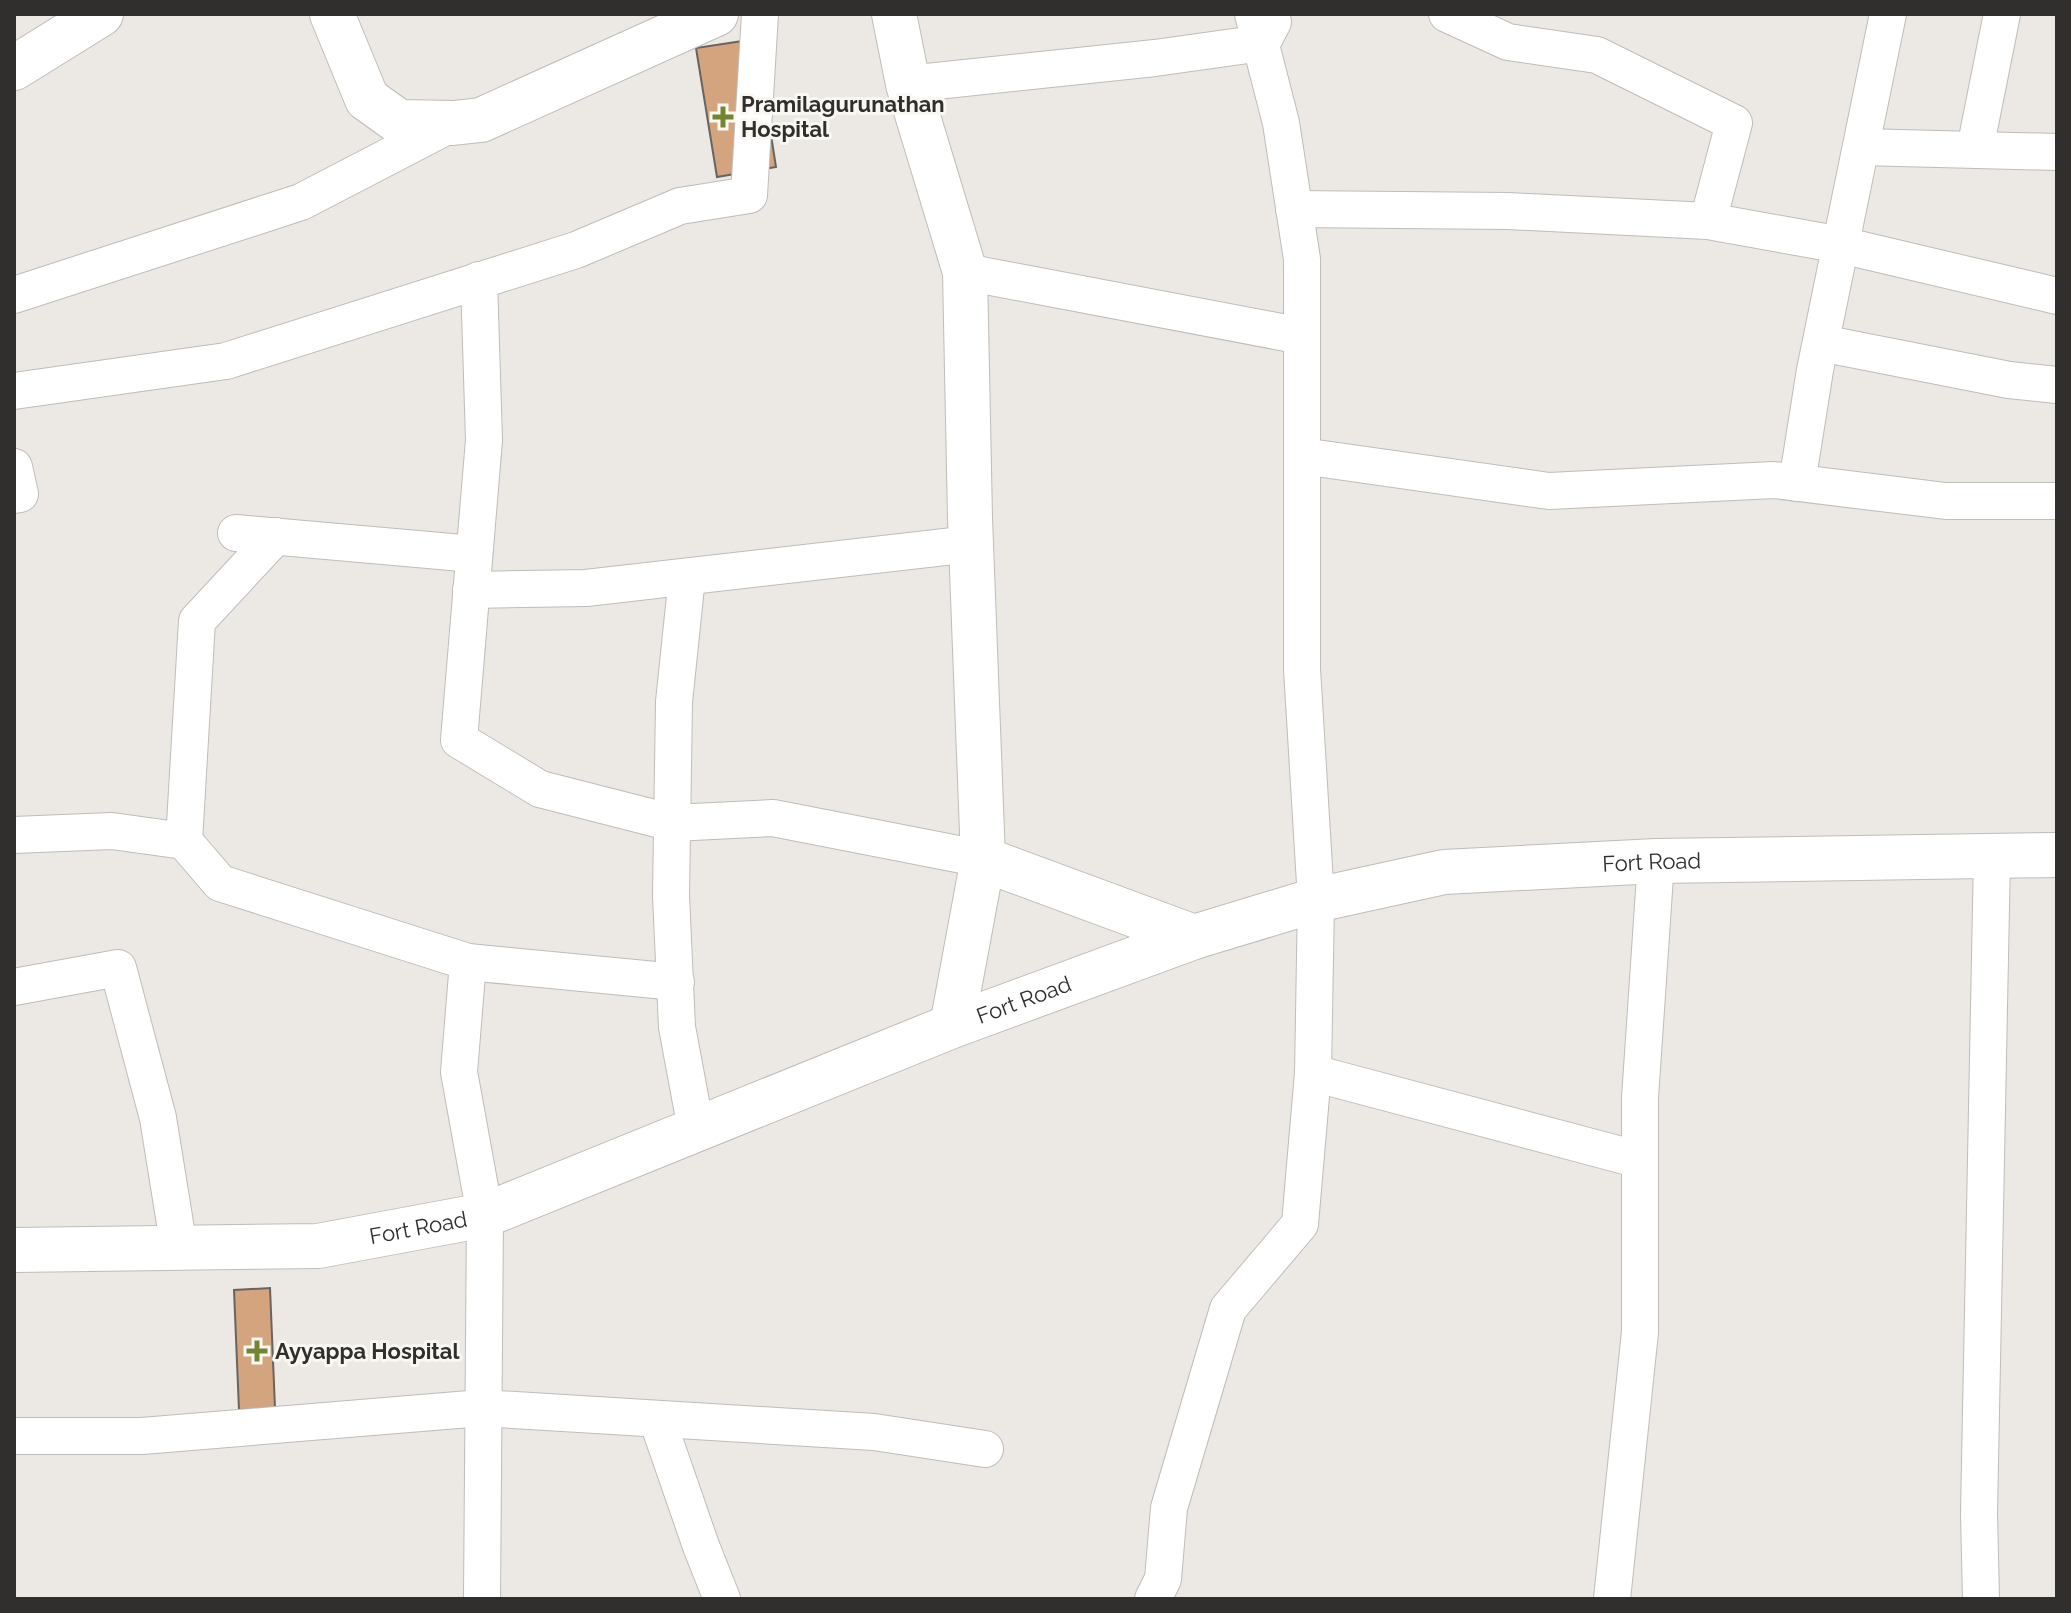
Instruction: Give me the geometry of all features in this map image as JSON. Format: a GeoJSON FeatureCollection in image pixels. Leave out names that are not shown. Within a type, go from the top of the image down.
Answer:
{"type":"FeatureCollection","features":[{"type":"Feature","properties":{"kind":"main road"},"geometry":{"type":"LineString","coordinates":[[14,68],[101,14]]}},
{"type":"Feature","properties":{"kind":"main road"},"geometry":{"type":"LineString","coordinates":[[332,14],[367,99],[399,122],[453,123],[481,120],[716,14]]}},
{"type":"Feature","properties":{"kind":"main road"},"geometry":{"type":"LineString","coordinates":[[894,14],[908,84],[965,272],[983,859],[952,1026]]}},
{"type":"Feature","properties":{"kind":"main road","name":"Fort Road"},"geometry":{"type":"LineString","coordinates":[[14,1250],[318,1246],[485,1215],[952,1026],[1194,937],[1316,900],[1444,872],[1656,861],[2057,855]]}},
{"type":"Feature","properties":{"kind":"main road"},"geometry":{"type":"LineString","coordinates":[[983,859],[1194,937]]}},
{"type":"Feature","properties":{"kind":"street"},"geometry":{"type":"LineString","coordinates":[[14,391],[226,361],[576,250],[680,206],[749,195],[760,14]]}},
{"type":"Feature","properties":{"kind":"street"},"geometry":{"type":"LineString","coordinates":[[1447,14],[1508,42],[1597,55],[1734,123],[1708,221]]}},
{"type":"Feature","properties":{"kind":"street"},"geometry":{"type":"LineString","coordinates":[[1797,483],[1821,343],[1888,14]]}},
{"type":"Feature","properties":{"kind":"street"},"geometry":{"type":"LineString","coordinates":[[1975,149],[2002,14]]}},
{"type":"Feature","properties":{"kind":"street"},"geometry":{"type":"LineString","coordinates":[[908,84],[1155,58],[1264,24],[1281,123],[1302,259],[1302,669],[1316,900],[1313,1073],[1300,1224],[1228,1309],[1169,1508],[1163,1579],[1153,1599]]}},
{"type":"Feature","properties":{"kind":"street"},"geometry":{"type":"LineString","coordinates":[[14,295],[301,202],[453,123]]}},
{"type":"Feature","properties":{"kind":"street"},"geometry":{"type":"LineString","coordinates":[[1861,147],[2057,152]]}},
{"type":"Feature","properties":{"kind":"street"},"geometry":{"type":"LineString","coordinates":[[1294,209],[1508,211],[1708,221],[1841,245],[2057,296]]}},
{"type":"Feature","properties":{"kind":"street"},"geometry":{"type":"LineString","coordinates":[[965,272],[1302,336]]}},
{"type":"Feature","properties":{"kind":"street"},"geometry":{"type":"LineString","coordinates":[[479,280],[484,440],[459,740],[540,789],[673,823],[773,818],[983,859]]}},
{"type":"Feature","properties":{"kind":"street"},"geometry":{"type":"LineString","coordinates":[[1821,343],[2009,380],[2057,385]]}},
{"type":"Feature","properties":{"kind":"street"},"geometry":{"type":"LineString","coordinates":[[1302,456],[1549,491],[1774,480],[1946,501],[2057,501]]}},
{"type":"Feature","properties":{"kind":"street"},"geometry":{"type":"LineString","coordinates":[[14,467],[20,494],[14,495]]}},
{"type":"Feature","properties":{"kind":"street"},"geometry":{"type":"LineString","coordinates":[[236,533],[474,554]]}},
{"type":"Feature","properties":{"kind":"street"},"geometry":{"type":"LineString","coordinates":[[184,841],[197,621],[276,536]]}},
{"type":"Feature","properties":{"kind":"street"},"geometry":{"type":"LineString","coordinates":[[471,590],[586,588],[971,544]]}},
{"type":"Feature","properties":{"kind":"street"},"geometry":{"type":"LineString","coordinates":[[687,577],[674,702],[671,896],[677,1027],[696,1129]]}},
{"type":"Feature","properties":{"kind":"street"},"geometry":{"type":"LineString","coordinates":[[14,835],[112,831],[184,841],[220,883],[468,962],[676,982]]}},
{"type":"Feature","properties":{"kind":"street"},"geometry":{"type":"LineString","coordinates":[[1981,1599],[1979,1513],[1992,856]]}},
{"type":"Feature","properties":{"kind":"street"},"geometry":{"type":"LineString","coordinates":[[1612,1599],[1640,1332],[1640,1098],[1656,861]]}},
{"type":"Feature","properties":{"kind":"street"},"geometry":{"type":"LineString","coordinates":[[468,962],[459,1072],[485,1215],[482,1599]]}},
{"type":"Feature","properties":{"kind":"street"},"geometry":{"type":"LineString","coordinates":[[14,987],[118,968],[158,1118],[179,1248]]}},
{"type":"Feature","properties":{"kind":"street"},"geometry":{"type":"LineString","coordinates":[[1313,1073],[1640,1160]]}},
{"type":"Feature","properties":{"kind":"street"},"geometry":{"type":"LineString","coordinates":[[14,1436],[142,1436],[482,1408],[874,1432],[985,1449]]}},
{"type":"Feature","properties":{"kind":"street"},"geometry":{"type":"LineString","coordinates":[[657,1419],[722,1599]]}},
{"type":"Feature","properties":{"kind":"building"},"geometry":{"type":"Polygon","coordinates":[[[756,39],[776,167],[717,177],[696,48],[756,39]]]}},
{"type":"Feature","properties":{"kind":"building"},"geometry":{"type":"Polygon","coordinates":[[[270,1288],[275,1408],[239,1410],[234,1290],[270,1288]]]}},
{"type":"Feature","properties":{"kind":"place","name":"Pramilagurunathan Hospital"},"geometry":{"type":"Point","coordinates":[723,117]}},
{"type":"Feature","properties":{"kind":"place","name":"Ayyappa Hospital"},"geometry":{"type":"Point","coordinates":[257,1351]}}]}
